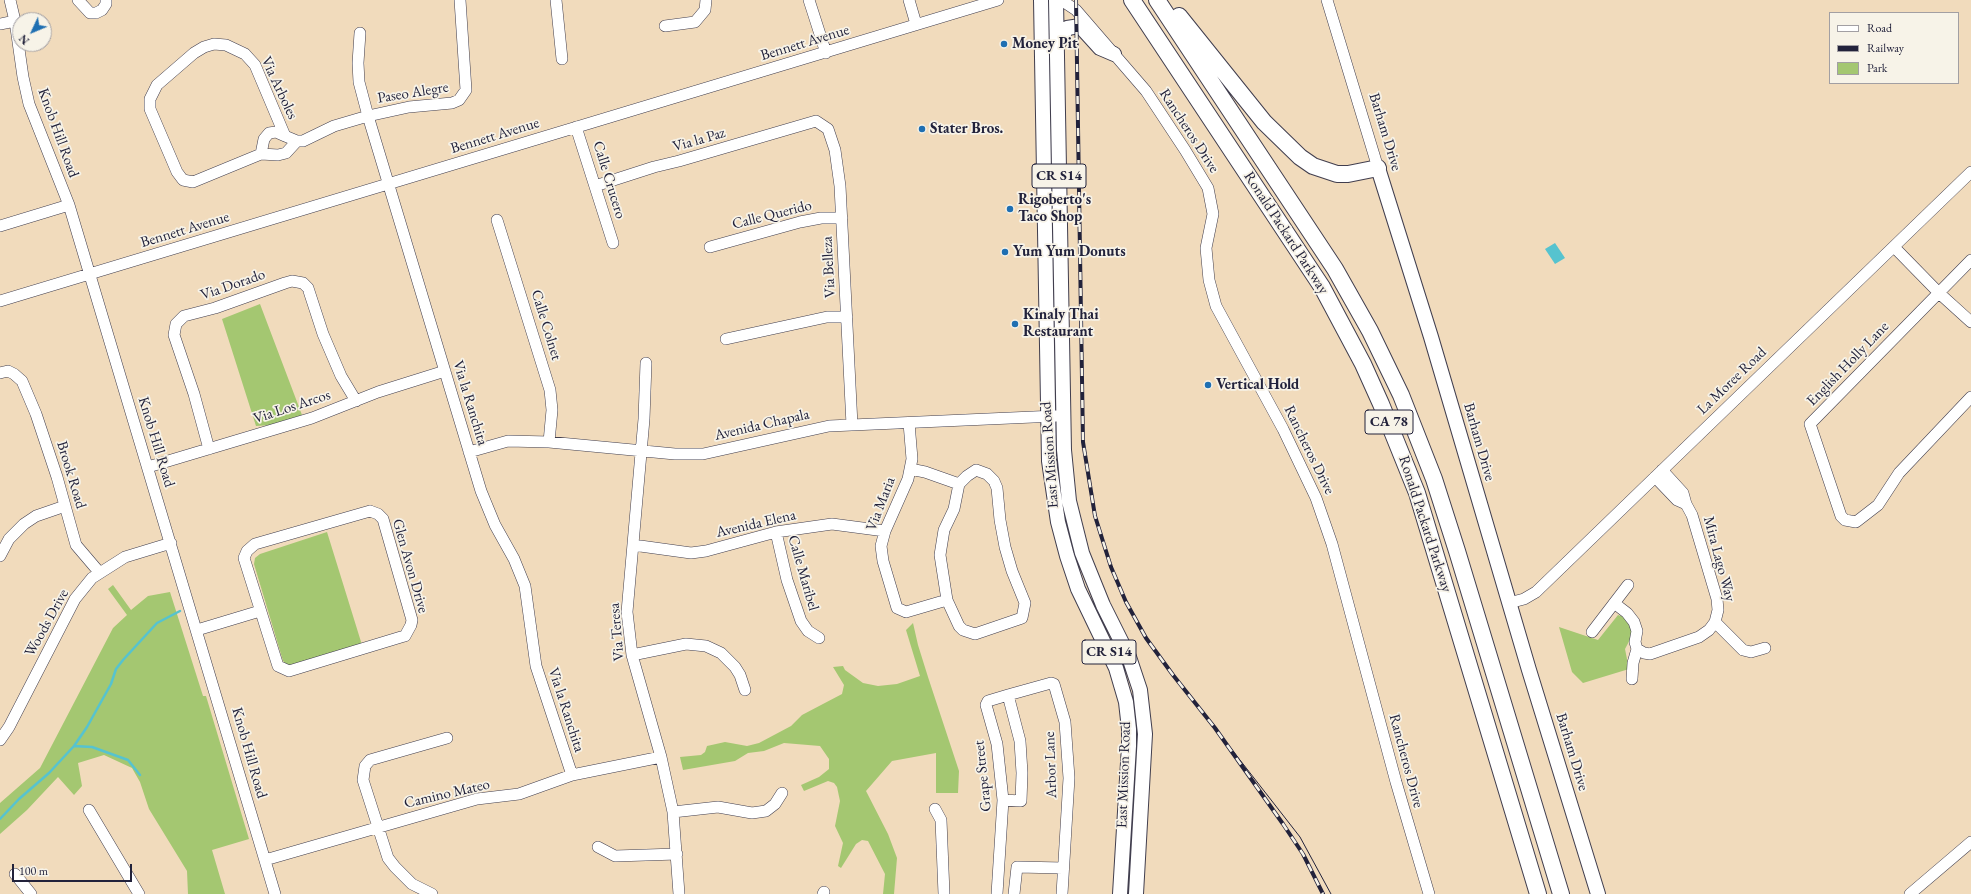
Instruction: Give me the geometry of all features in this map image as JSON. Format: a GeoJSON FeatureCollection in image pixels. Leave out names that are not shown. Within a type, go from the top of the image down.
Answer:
{"type":"FeatureCollection","features":[{"type":"Feature","properties":{"kind":"highway","name":"Ronald Packard Parkway"},"geometry":{"type":"LineString","coordinates":[[1132,0],[1322,287],[1363,364],[1417,493],[1538,894]]}},
{"type":"Feature","properties":{"kind":"highway","name":"Ronald Packard Parkway"},"geometry":{"type":"LineString","coordinates":[[1157,0],[1335,269],[1370,331],[1398,388],[1434,479],[1561,894]]}},
{"type":"Feature","properties":{"kind":"highway"},"geometry":{"type":"LineString","coordinates":[[1166,0],[1264,122],[1300,157],[1313,166],[1337,174],[1348,174],[1378,168]]}},
{"type":"Feature","properties":{"kind":"main road","name":"East Mission Road"},"geometry":{"type":"LineString","coordinates":[[1041,0],[1047,417],[1049,461],[1052,487],[1067,556],[1078,589],[1116,668],[1126,702],[1129,746],[1120,894]]}},
{"type":"Feature","properties":{"kind":"main road","name":"East Mission Road"},"geometry":{"type":"LineString","coordinates":[[1056,0],[1063,416],[1066,476],[1074,526],[1091,579],[1135,675],[1143,712],[1144,760],[1136,894]]}},
{"type":"Feature","properties":{"kind":"main road"},"geometry":{"type":"LineString","coordinates":[[1057,45],[1067,28],[1072,26],[1080,26],[1086,30],[1100,48],[1114,54]]}},
{"type":"Feature","properties":{"kind":"main road","name":"Barham Drive"},"geometry":{"type":"LineString","coordinates":[[1378,168],[1431,337],[1509,603],[1598,894]]}},
{"type":"Feature","properties":{"kind":"main road"},"geometry":{"type":"LineString","coordinates":[[1044,193],[1048,193],[1051,196],[1060,222]]}},
{"type":"Feature","properties":{"kind":"street","name":"Knob Hill Road"},"geometry":{"type":"LineString","coordinates":[[10,0],[13,12]]}},
{"type":"Feature","properties":{"kind":"street"},"geometry":{"type":"LineString","coordinates":[[78,0],[90,13],[96,14],[102,10],[106,4],[106,0]]}},
{"type":"Feature","properties":{"kind":"street","name":"Paseo Alegre"},"geometry":{"type":"LineString","coordinates":[[297,141],[303,141],[334,126],[368,116],[410,107],[452,103],[459,100],[466,90],[460,0]]}},
{"type":"Feature","properties":{"kind":"street"},"geometry":{"type":"LineString","coordinates":[[556,0],[562,59]]}},
{"type":"Feature","properties":{"kind":"street"},"geometry":{"type":"LineString","coordinates":[[665,26],[695,22],[705,10],[706,0]]}},
{"type":"Feature","properties":{"kind":"street"},"geometry":{"type":"LineString","coordinates":[[809,0],[826,52]]}},
{"type":"Feature","properties":{"kind":"street"},"geometry":{"type":"LineString","coordinates":[[909,0],[916,24]]}},
{"type":"Feature","properties":{"kind":"street","name":"Bennett Avenue"},"geometry":{"type":"LineString","coordinates":[[0,301],[998,0]]}},
{"type":"Feature","properties":{"kind":"street","name":"Rancheros Drive"},"geometry":{"type":"LineString","coordinates":[[1061,0],[1076,10],[1146,91],[1208,188],[1213,214],[1206,248],[1209,280],[1216,306],[1283,428],[1316,498],[1332,544],[1396,782],[1429,894]]}},
{"type":"Feature","properties":{"kind":"street","name":"Barham Drive"},"geometry":{"type":"LineString","coordinates":[[1327,0],[1378,168]]}},
{"type":"Feature","properties":{"kind":"street"},"geometry":{"type":"LineString","coordinates":[[0,24],[12,22]]}},
{"type":"Feature","properties":{"kind":"street","name":"Via la Ranchita"},"geometry":{"type":"LineString","coordinates":[[360,33],[358,63],[359,82],[368,116],[481,491],[492,518],[514,559],[526,586],[536,666],[572,775]]}},
{"type":"Feature","properties":{"kind":"street","name":"Via Arboles"},"geometry":{"type":"LineString","coordinates":[[214,44],[226,45],[245,54],[255,65],[285,136],[297,141],[286,153],[278,155],[261,154],[193,182],[183,180],[177,172],[150,109],[150,98],[157,84],[204,47],[214,44]]}},
{"type":"Feature","properties":{"kind":"street","name":"Knob Hill Road"},"geometry":{"type":"LineString","coordinates":[[19,52],[29,104],[69,205],[275,894]]}},
{"type":"Feature","properties":{"kind":"street","name":"Via Belleza"},"geometry":{"type":"LineString","coordinates":[[810,122],[816,121],[828,129],[838,172],[842,218],[852,425]]}},
{"type":"Feature","properties":{"kind":"street","name":"Via la Paz"},"geometry":{"type":"LineString","coordinates":[[595,186],[654,167],[810,122]]}},
{"type":"Feature","properties":{"kind":"street","name":"Calle Crucero"},"geometry":{"type":"LineString","coordinates":[[576,127],[613,243]]}},
{"type":"Feature","properties":{"kind":"street"},"geometry":{"type":"LineString","coordinates":[[261,154],[264,139],[269,132],[276,132],[285,136]]}},
{"type":"Feature","properties":{"kind":"street","name":"La Moree Road"},"geometry":{"type":"LineString","coordinates":[[1509,603],[1524,599],[1536,592],[1971,172]]}},
{"type":"Feature","properties":{"kind":"street"},"geometry":{"type":"LineString","coordinates":[[0,226],[69,205]]}},
{"type":"Feature","properties":{"kind":"street","name":"Calle Querido"},"geometry":{"type":"LineString","coordinates":[[710,247],[800,222],[822,218],[842,218]]}},
{"type":"Feature","properties":{"kind":"street","name":"Calle Colnet"},"geometry":{"type":"LineString","coordinates":[[497,220],[550,390],[552,410],[549,442]]}},
{"type":"Feature","properties":{"kind":"street"},"geometry":{"type":"LineString","coordinates":[[1894,247],[1939,293],[1971,322]]}},
{"type":"Feature","properties":{"kind":"street"},"geometry":{"type":"LineString","coordinates":[[1939,293],[1971,260]]}},
{"type":"Feature","properties":{"kind":"street","name":"Via Dorado"},"geometry":{"type":"LineString","coordinates":[[209,449],[194,394],[174,335],[176,324],[184,316],[216,308],[285,283],[292,281],[303,283],[308,288],[323,334],[342,376],[356,401]]}},
{"type":"Feature","properties":{"kind":"street","name":"English Holly Lane"},"geometry":{"type":"LineString","coordinates":[[1939,293],[1810,424],[1841,516],[1845,520],[1856,522],[1878,505],[1899,474],[1971,397]]}},
{"type":"Feature","properties":{"kind":"street"},"geometry":{"type":"LineString","coordinates":[[726,339],[827,317],[847,317]]}},
{"type":"Feature","properties":{"kind":"street","name":"Via Teresa"},"geometry":{"type":"LineString","coordinates":[[646,363],[641,451],[627,612],[632,655],[661,757],[673,812],[679,894]]}},
{"type":"Feature","properties":{"kind":"street","name":"Brook Road"},"geometry":{"type":"LineString","coordinates":[[0,373],[8,371],[14,374],[22,382],[36,414],[57,477],[76,545],[99,572]]}},
{"type":"Feature","properties":{"kind":"street","name":"Via Los Arcos"},"geometry":{"type":"LineString","coordinates":[[148,467],[312,418],[378,392],[445,371]]}},
{"type":"Feature","properties":{"kind":"street","name":"Avenida Chapala"},"geometry":{"type":"LineString","coordinates":[[469,452],[508,440],[549,442],[675,454],[703,454],[799,431],[829,426],[1063,416]]}},
{"type":"Feature","properties":{"kind":"street","name":"Via Maria"},"geometry":{"type":"LineString","coordinates":[[909,422],[912,459],[908,479],[885,531],[882,546],[883,561],[897,608],[906,612],[947,600]]}},
{"type":"Feature","properties":{"kind":"street"},"geometry":{"type":"LineString","coordinates":[[910,469],[925,472],[959,484]]}},
{"type":"Feature","properties":{"kind":"street"},"geometry":{"type":"LineString","coordinates":[[976,470],[987,474],[994,481],[997,488],[1000,520],[1005,547],[1012,571],[1025,603],[1022,618],[975,634],[963,630],[959,626],[947,600],[940,555],[944,530],[954,508],[959,484],[976,470]]}},
{"type":"Feature","properties":{"kind":"street","name":"Mira Lago Way"},"geometry":{"type":"LineString","coordinates":[[1637,649],[1644,653],[1650,654],[1699,637],[1710,630],[1715,622],[1718,610],[1717,599],[1692,515],[1686,504],[1677,500],[1658,473]]}},
{"type":"Feature","properties":{"kind":"street"},"geometry":{"type":"LineString","coordinates":[[0,556],[9,539],[24,524],[36,516],[65,506]]}},
{"type":"Feature","properties":{"kind":"street","name":"Glen Avon Drive"},"geometry":{"type":"LineString","coordinates":[[370,511],[378,514],[383,519],[412,620],[405,636],[289,671],[277,665],[260,611],[244,558],[247,551],[256,544],[370,511]]}},
{"type":"Feature","properties":{"kind":"street","name":"Avenida Elena"},"geometry":{"type":"LineString","coordinates":[[633,545],[691,553],[706,551],[776,532],[832,524],[885,531]]}},
{"type":"Feature","properties":{"kind":"street","name":"Calle Maribel"},"geometry":{"type":"LineString","coordinates":[[776,532],[787,580],[801,621],[808,631],[819,638]]}},
{"type":"Feature","properties":{"kind":"street","name":"Woods Drive"},"geometry":{"type":"LineString","coordinates":[[0,740],[9,727],[75,599],[92,578],[99,572],[125,557],[171,543]]}},
{"type":"Feature","properties":{"kind":"street"},"geometry":{"type":"LineString","coordinates":[[1592,632],[1628,585]]}},
{"type":"Feature","properties":{"kind":"street"},"geometry":{"type":"LineString","coordinates":[[1614,603],[1627,613],[1634,622],[1637,631],[1635,642],[1637,649],[1633,663],[1632,679]]}},
{"type":"Feature","properties":{"kind":"street"},"geometry":{"type":"LineString","coordinates":[[197,630],[260,611]]}},
{"type":"Feature","properties":{"kind":"street","name":"Mira Lago Way"},"geometry":{"type":"LineString","coordinates":[[1715,622],[1743,650],[1751,652],[1765,648]]}},
{"type":"Feature","properties":{"kind":"street"},"geometry":{"type":"LineString","coordinates":[[632,655],[686,644],[706,646],[721,654],[735,667],[745,690]]}},
{"type":"Feature","properties":{"kind":"street","name":"Arbor Lane"},"geometry":{"type":"LineString","coordinates":[[1008,695],[1051,683],[1054,684],[1065,722],[1070,778],[1062,894]]}},
{"type":"Feature","properties":{"kind":"street"},"geometry":{"type":"LineString","coordinates":[[1003,800],[1021,801],[1022,773],[1020,741],[1008,695]]}},
{"type":"Feature","properties":{"kind":"street","name":"Grape Street"},"geometry":{"type":"LineString","coordinates":[[997,894],[1003,800],[997,744],[986,705],[988,701],[1008,695]]}},
{"type":"Feature","properties":{"kind":"street"},"geometry":{"type":"LineString","coordinates":[[432,894],[412,884],[388,858],[364,780],[365,766],[370,760],[448,738]]}},
{"type":"Feature","properties":{"kind":"street","name":"Camino Mateo"},"geometry":{"type":"LineString","coordinates":[[265,860],[477,799],[519,794],[572,775],[661,757]]}},
{"type":"Feature","properties":{"kind":"street"},"geometry":{"type":"LineString","coordinates":[[673,812],[718,807],[752,813],[766,811],[775,804],[782,793]]}},
{"type":"Feature","properties":{"kind":"street"},"geometry":{"type":"LineString","coordinates":[[934,809],[941,820],[944,894]]}},
{"type":"Feature","properties":{"kind":"street"},"geometry":{"type":"LineString","coordinates":[[89,810],[139,894]]}},
{"type":"Feature","properties":{"kind":"street"},"geometry":{"type":"LineString","coordinates":[[1910,894],[1971,842]]}},
{"type":"Feature","properties":{"kind":"street"},"geometry":{"type":"LineString","coordinates":[[598,847],[615,856],[677,854]]}},
{"type":"Feature","properties":{"kind":"street"},"geometry":{"type":"LineString","coordinates":[[1014,894],[1017,867],[1063,868]]}},
{"type":"Feature","properties":{"kind":"street"},"geometry":{"type":"LineString","coordinates":[[15,874],[31,894]]}},
{"type":"Feature","properties":{"kind":"green space"},"geometry":{"type":"Polygon","coordinates":[[[260,304],[302,415],[272,425],[256,426],[222,319],[260,304]]]}},
{"type":"Feature","properties":{"kind":"green space"},"geometry":{"type":"Polygon","coordinates":[[[327,532],[362,645],[288,666],[283,661],[254,564],[255,558],[260,554],[327,532]]]}},
{"type":"Feature","properties":{"kind":"green space"},"geometry":{"type":"Polygon","coordinates":[[[113,585],[131,610],[148,596],[170,592],[203,696],[206,696],[249,839],[212,850],[225,894],[188,894],[187,871],[149,809],[140,782],[132,768],[104,755],[78,763],[82,786],[74,795],[58,777],[27,810],[0,834],[0,803],[40,768],[113,628],[127,615],[108,589],[113,585]]]}},
{"type":"Feature","properties":{"kind":"green space"},"geometry":{"type":"Polygon","coordinates":[[[1618,615],[1624,617],[1631,625],[1634,632],[1625,649],[1629,669],[1583,683],[1572,672],[1559,627],[1598,640],[1618,615]]]}},
{"type":"Feature","properties":{"kind":"green space"},"geometry":{"type":"Polygon","coordinates":[[[913,623],[918,645],[959,771],[958,793],[936,793],[936,753],[892,761],[866,791],[888,834],[897,858],[894,894],[883,894],[885,874],[868,841],[862,840],[856,844],[841,868],[838,866],[843,843],[835,826],[840,801],[837,787],[834,783],[828,781],[804,791],[801,785],[819,777],[829,769],[829,759],[820,746],[784,743],[764,751],[748,753],[735,761],[683,770],[680,757],[701,755],[705,752],[707,746],[725,742],[747,746],[759,743],[791,726],[802,715],[842,694],[844,685],[833,667],[843,666],[845,670],[863,683],[878,686],[897,684],[920,676],[906,630],[913,623]]]}},
{"type":"Feature","properties":{"kind":"water"},"geometry":{"type":"Polygon","coordinates":[[[1555,243],[1565,258],[1555,264],[1545,249],[1555,243]]]}},
{"type":"Feature","properties":{"kind":"waterway"},"geometry":{"type":"LineString","coordinates":[[0,819],[19,799],[49,773],[74,746],[87,727],[111,684],[116,669],[123,660],[157,623],[180,611]]}},
{"type":"Feature","properties":{"kind":"waterway"},"geometry":{"type":"LineString","coordinates":[[74,746],[92,747],[128,760],[140,775]]}},
{"type":"Feature","properties":{"kind":"tram line"},"geometry":{"type":"LineString","coordinates":[[1215,728],[1300,837],[1331,894]]}},
{"type":"Feature","properties":{"kind":"railway"},"geometry":{"type":"LineString","coordinates":[[1076,0],[1083,442],[1095,516],[1111,567],[1126,602],[1146,638],[1215,728],[1283,824],[1303,854],[1323,894]]}},
{"type":"Feature","properties":{"kind":"place","name":"Money Pit"},"geometry":{"type":"Point","coordinates":[1004,44]}},
{"type":"Feature","properties":{"kind":"place","name":"Stater Bros."},"geometry":{"type":"Point","coordinates":[922,129]}},
{"type":"Feature","properties":{"kind":"place","name":"Rigoberto's Taco Shop"},"geometry":{"type":"Point","coordinates":[1010,209]}},
{"type":"Feature","properties":{"kind":"place","name":"Yum Yum Donuts"},"geometry":{"type":"Point","coordinates":[1005,252]}},
{"type":"Feature","properties":{"kind":"place","name":"Kinaly Thai Restaurant"},"geometry":{"type":"Point","coordinates":[1015,324]}},
{"type":"Feature","properties":{"kind":"place","name":"Vertical Hold"},"geometry":{"type":"Point","coordinates":[1208,385]}}]}
